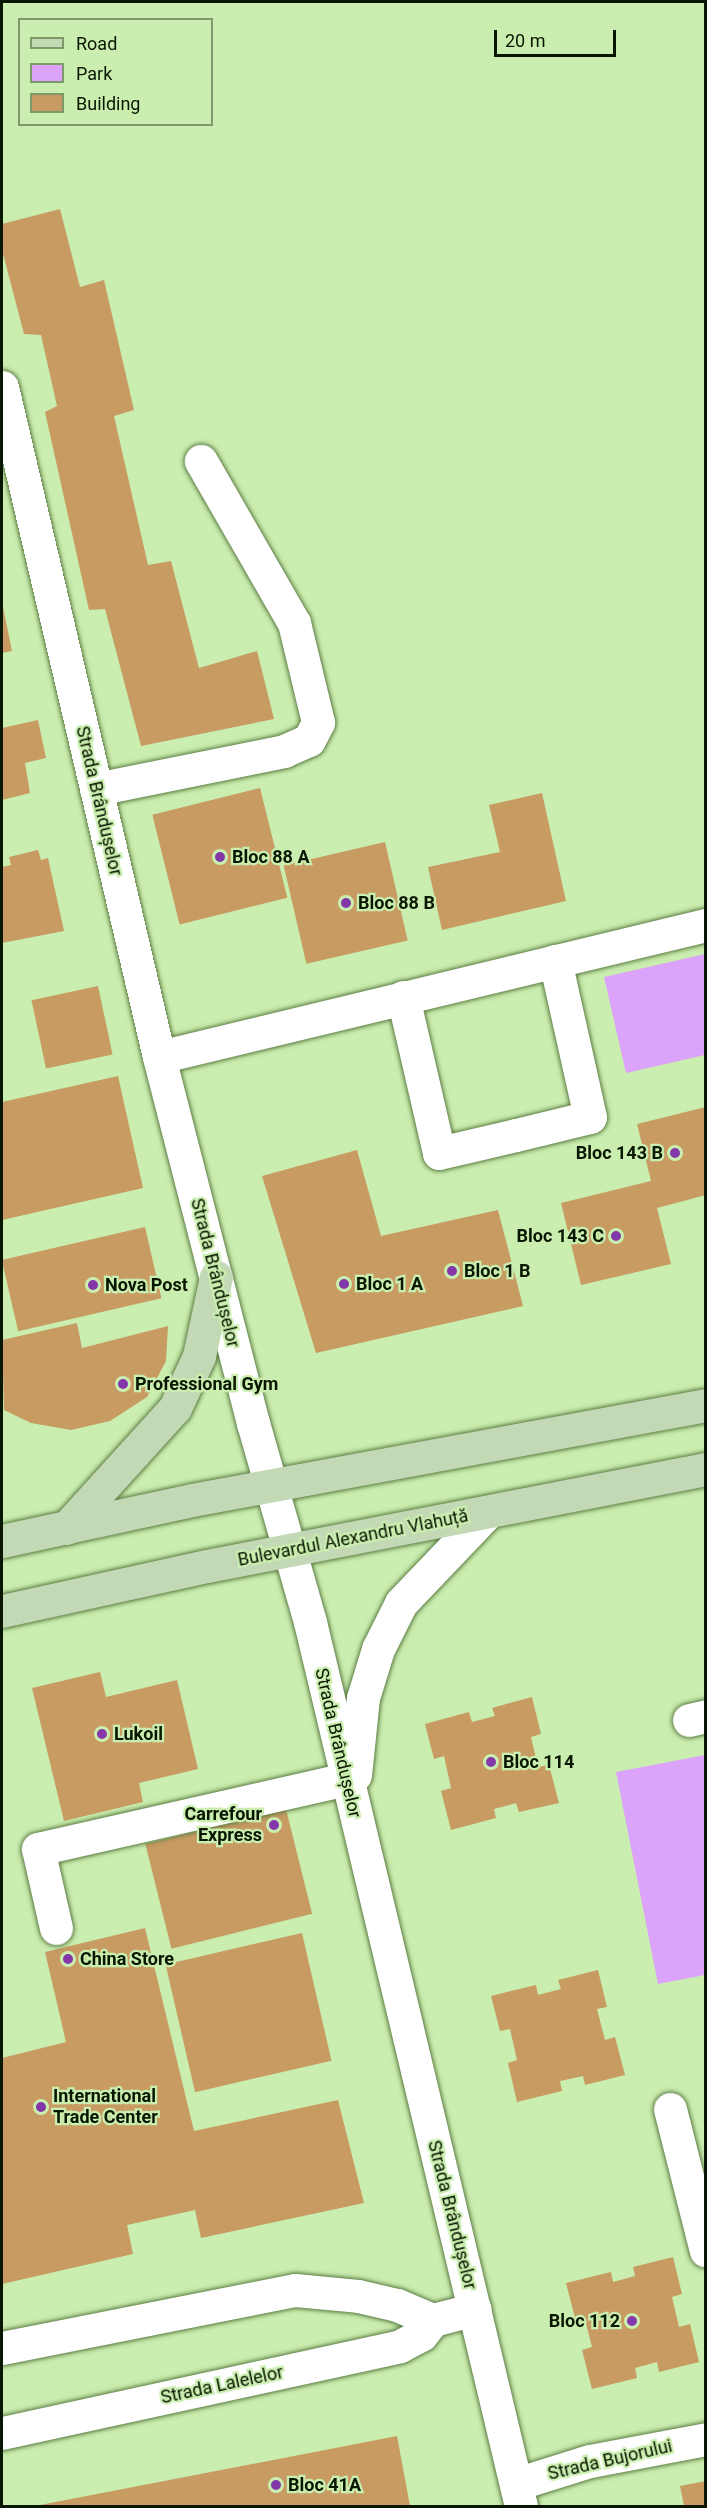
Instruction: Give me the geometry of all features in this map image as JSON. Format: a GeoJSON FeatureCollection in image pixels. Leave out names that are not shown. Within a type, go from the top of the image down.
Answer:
{"type":"FeatureCollection","features":[{"type":"Feature","properties":{"kind":"main road"},"geometry":{"type":"LineString","coordinates":[[66,1528],[175,1408],[199,1356],[216,1277]]}},
{"type":"Feature","properties":{"kind":"main road"},"geometry":{"type":"LineString","coordinates":[[2,1541],[271,1486],[705,1405]]}},
{"type":"Feature","properties":{"kind":"main road","name":"Bulevardul Alexandru Vlahuță"},"geometry":{"type":"LineString","coordinates":[[2,1611],[292,1550],[705,1469]]}},
{"type":"Feature","properties":{"kind":"street","name":"Strada Brândușelor"},"geometry":{"type":"LineString","coordinates":[[2,387],[159,1057],[271,1486],[292,1550],[518,2495]]}},
{"type":"Feature","properties":{"kind":"street"},"geometry":{"type":"LineString","coordinates":[[96,789],[284,752],[309,740],[318,722],[294,623],[201,461]]}},
{"type":"Feature","properties":{"kind":"street"},"geometry":{"type":"LineString","coordinates":[[159,1057],[705,924]]}},
{"type":"Feature","properties":{"kind":"street"},"geometry":{"type":"LineString","coordinates":[[403,997],[439,1153],[579,1120],[590,1117],[555,961]]}},
{"type":"Feature","properties":{"kind":"street"},"geometry":{"type":"LineString","coordinates":[[56,1928],[38,1849],[350,1791],[363,1698],[378,1649],[401,1603],[487,1513]]}},
{"type":"Feature","properties":{"kind":"street"},"geometry":{"type":"LineString","coordinates":[[670,2109],[705,2251]]}},
{"type":"Feature","properties":{"kind":"street"},"geometry":{"type":"LineString","coordinates":[[2,2348],[295,2290],[358,2296],[397,2305],[433,2320]]}},
{"type":"Feature","properties":{"kind":"street","name":"Strada Lalelelor"},"geometry":{"type":"LineString","coordinates":[[2,2433],[400,2346],[421,2335],[433,2320],[475,2309]]}},
{"type":"Feature","properties":{"kind":"street","name":"Strada Bujorului"},"geometry":{"type":"LineString","coordinates":[[518,2495],[590,2461],[705,2439]]}},
{"type":"Feature","properties":{"kind":"green space"},"geometry":{"type":"Polygon","coordinates":[[[705,954],[705,1055],[626,1073],[604,977],[705,954]]]}},
{"type":"Feature","properties":{"kind":"green space"},"geometry":{"type":"Polygon","coordinates":[[[705,1755],[705,1975],[658,1984],[616,1772],[705,1755]]]}},
{"type":"Feature","properties":{"kind":"building"},"geometry":{"type":"Polygon","coordinates":[[[60,209],[80,287],[104,280],[134,410],[114,416],[148,565],[171,561],[199,668],[257,651],[274,719],[141,746],[105,609],[89,610],[45,412],[57,406],[41,335],[24,334],[2,250],[2,224],[60,209]]]}},
{"type":"Feature","properties":{"kind":"building"},"geometry":{"type":"Polygon","coordinates":[[[2,607],[12,651],[2,653],[2,607]]]}},
{"type":"Feature","properties":{"kind":"building"},"geometry":{"type":"Polygon","coordinates":[[[38,720],[46,758],[25,763],[30,793],[2,800],[2,728],[38,720]]]}},
{"type":"Feature","properties":{"kind":"building","name":"Bloc 88 A"},"geometry":{"type":"Polygon","coordinates":[[[260,788],[287,898],[180,924],[152,815],[260,788]]]}},
{"type":"Feature","properties":{"kind":"building"},"geometry":{"type":"Polygon","coordinates":[[[542,793],[566,901],[442,930],[428,867],[500,852],[489,805],[542,793]]]}},
{"type":"Feature","properties":{"kind":"building","name":"Bloc 88 B"},"geometry":{"type":"Polygon","coordinates":[[[385,842],[408,940],[306,964],[284,865],[385,842]]]}},
{"type":"Feature","properties":{"kind":"building"},"geometry":{"type":"Polygon","coordinates":[[[38,850],[41,860],[48,858],[64,931],[2,943],[2,867],[11,865],[9,857],[38,850]]]}},
{"type":"Feature","properties":{"kind":"building"},"geometry":{"type":"Polygon","coordinates":[[[98,986],[113,1054],[46,1069],[31,1000],[98,986]]]}},
{"type":"Feature","properties":{"kind":"building"},"geometry":{"type":"Polygon","coordinates":[[[118,1076],[143,1188],[2,1220],[2,1102],[118,1076]]]}},
{"type":"Feature","properties":{"kind":"building","name":"Bloc 143 C"},"geometry":{"type":"Polygon","coordinates":[[[706,1107],[706,1195],[657,1208],[671,1264],[581,1285],[561,1203],[651,1181],[637,1124],[706,1107]]]}},
{"type":"Feature","properties":{"kind":"building"},"geometry":{"type":"Polygon","coordinates":[[[357,1150],[381,1236],[498,1210],[523,1306],[316,1353],[262,1176],[357,1150]]]}},
{"type":"Feature","properties":{"kind":"building"},"geometry":{"type":"Polygon","coordinates":[[[145,1227],[161,1298],[18,1331],[2,1260],[145,1227]]]}},
{"type":"Feature","properties":{"kind":"building"},"geometry":{"type":"Polygon","coordinates":[[[77,1323],[82,1348],[168,1326],[166,1361],[147,1397],[110,1421],[71,1430],[31,1423],[4,1410],[2,1340],[77,1323]]]}},
{"type":"Feature","properties":{"kind":"building"},"geometry":{"type":"Polygon","coordinates":[[[100,1672],[106,1697],[177,1680],[198,1769],[139,1783],[143,1802],[64,1821],[32,1688],[100,1672]]]}},
{"type":"Feature","properties":{"kind":"building","name":"Bloc 114"},"geometry":{"type":"Polygon","coordinates":[[[532,1697],[541,1734],[531,1737],[538,1767],[549,1765],[559,1803],[519,1812],[516,1803],[494,1809],[496,1818],[451,1830],[441,1791],[451,1788],[444,1756],[434,1759],[425,1724],[469,1712],[472,1722],[495,1716],[492,1708],[532,1697]]]}},
{"type":"Feature","properties":{"kind":"building"},"geometry":{"type":"Polygon","coordinates":[[[286,1809],[312,1914],[171,1949],[145,1844],[286,1809]]]}},
{"type":"Feature","properties":{"kind":"building"},"geometry":{"type":"Polygon","coordinates":[[[145,1928],[194,2131],[338,2100],[364,2203],[201,2238],[195,2210],[127,2225],[133,2254],[2,2284],[2,2058],[66,2042],[45,1952],[145,1928]]]}},
{"type":"Feature","properties":{"kind":"building"},"geometry":{"type":"Polygon","coordinates":[[[302,1933],[331,2061],[195,2092],[166,1964],[302,1933]]]}},
{"type":"Feature","properties":{"kind":"building"},"geometry":{"type":"Polygon","coordinates":[[[598,1970],[607,2007],[597,2009],[605,2040],[615,2037],[625,2075],[585,2085],[583,2076],[560,2081],[562,2091],[517,2102],[508,2063],[517,2060],[510,2029],[500,2031],[491,1996],[536,1985],[538,1995],[561,1989],[558,1980],[598,1970]]]}},
{"type":"Feature","properties":{"kind":"building","name":"Bloc 112"},"geometry":{"type":"Polygon","coordinates":[[[673,2257],[682,2294],[672,2297],[679,2327],[690,2324],[699,2362],[659,2372],[657,2362],[635,2368],[637,2378],[592,2389],[582,2350],[592,2347],[584,2316],[575,2318],[566,2283],[611,2272],[613,2282],[635,2276],[633,2267],[673,2257]]]}},
{"type":"Feature","properties":{"kind":"building","name":"Bloc 41A"},"geometry":{"type":"Polygon","coordinates":[[[397,2436],[410,2506],[40,2506],[40,2505],[397,2436]]]}},
{"type":"Feature","properties":{"kind":"building"},"geometry":{"type":"Polygon","coordinates":[[[706,2481],[706,2506],[684,2506],[680,2486],[706,2481]]]}},
{"type":"Feature","properties":{"kind":"place","name":"Bloc 88 A"},"geometry":{"type":"Point","coordinates":[220,857]}},
{"type":"Feature","properties":{"kind":"place","name":"Bloc 88 B"},"geometry":{"type":"Point","coordinates":[346,903]}},
{"type":"Feature","properties":{"kind":"place","name":"Bloc 143 B"},"geometry":{"type":"Point","coordinates":[675,1153]}},
{"type":"Feature","properties":{"kind":"place","name":"Bloc 143 C"},"geometry":{"type":"Point","coordinates":[616,1236]}},
{"type":"Feature","properties":{"kind":"place","name":"Bloc 1 B"},"geometry":{"type":"Point","coordinates":[452,1271]}},
{"type":"Feature","properties":{"kind":"place","name":"Bloc 1 A"},"geometry":{"type":"Point","coordinates":[344,1284]}},
{"type":"Feature","properties":{"kind":"place","name":"Nova Post"},"geometry":{"type":"Point","coordinates":[93,1285]}},
{"type":"Feature","properties":{"kind":"place","name":"Professional Gym"},"geometry":{"type":"Point","coordinates":[123,1384]}},
{"type":"Feature","properties":{"kind":"place","name":"Lukoil"},"geometry":{"type":"Point","coordinates":[102,1734]}},
{"type":"Feature","properties":{"kind":"place","name":"Bloc 114"},"geometry":{"type":"Point","coordinates":[491,1762]}},
{"type":"Feature","properties":{"kind":"place","name":"Carrefour Express"},"geometry":{"type":"Point","coordinates":[274,1825]}},
{"type":"Feature","properties":{"kind":"place","name":"China Store"},"geometry":{"type":"Point","coordinates":[68,1959]}},
{"type":"Feature","properties":{"kind":"place","name":"International Trade Center"},"geometry":{"type":"Point","coordinates":[41,2107]}},
{"type":"Feature","properties":{"kind":"place","name":"Bloc 112"},"geometry":{"type":"Point","coordinates":[632,2321]}},
{"type":"Feature","properties":{"kind":"place","name":"Bloc 41A"},"geometry":{"type":"Point","coordinates":[276,2485]}}]}
